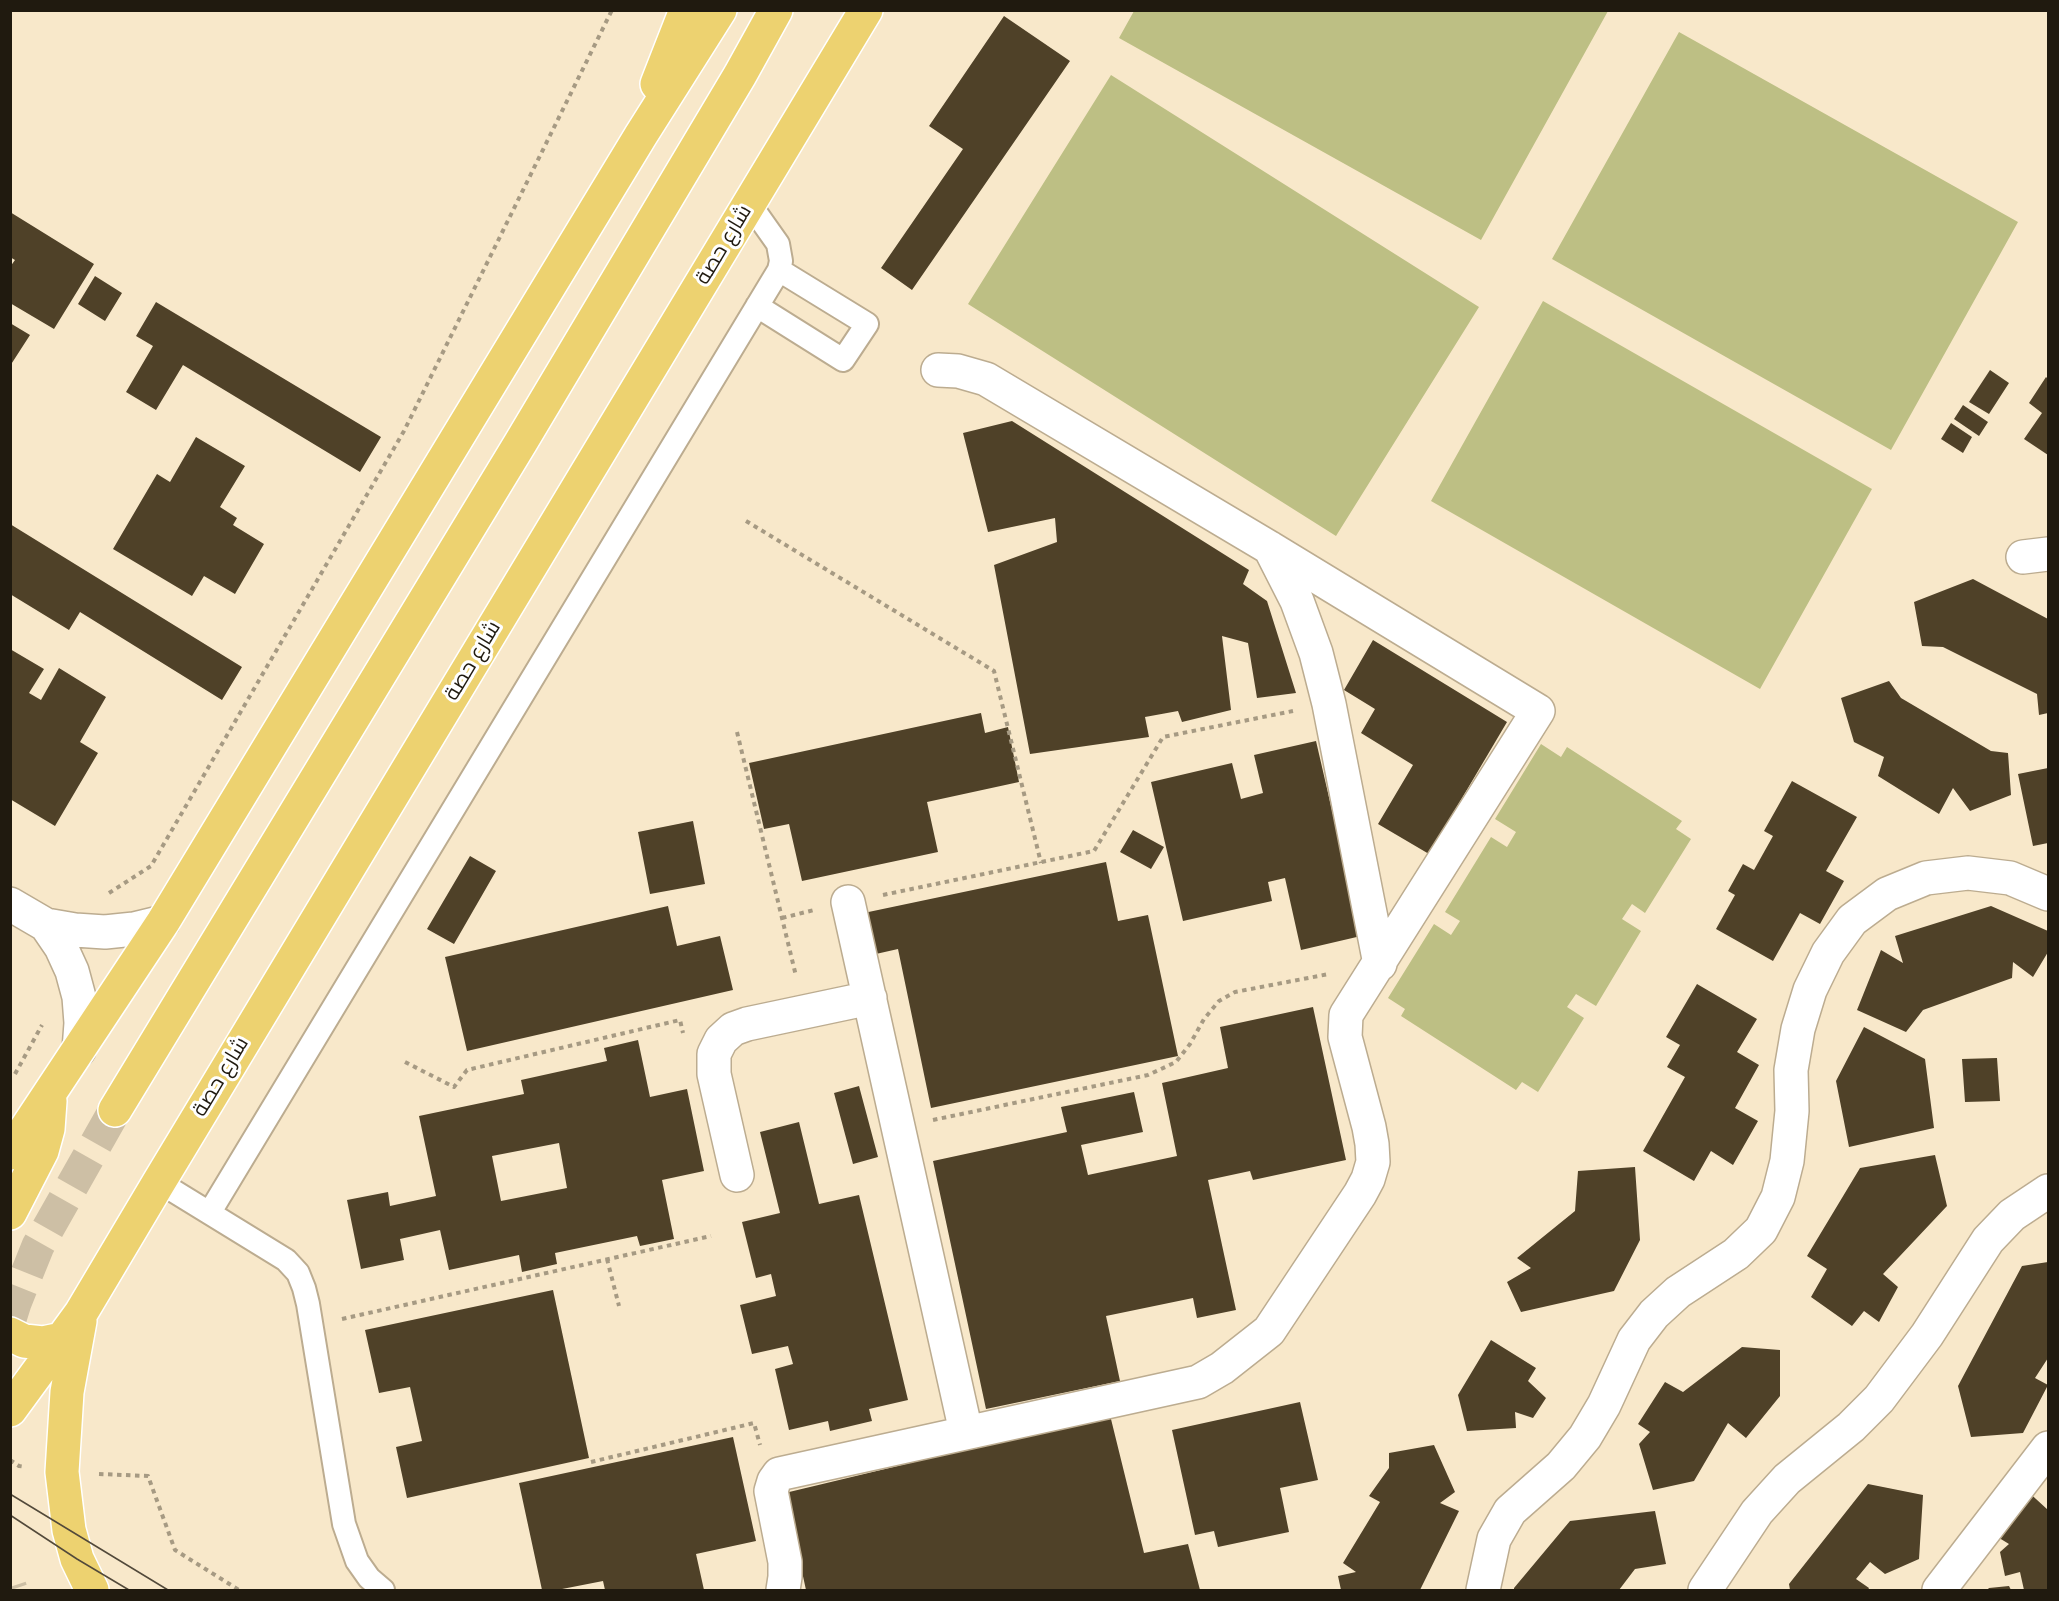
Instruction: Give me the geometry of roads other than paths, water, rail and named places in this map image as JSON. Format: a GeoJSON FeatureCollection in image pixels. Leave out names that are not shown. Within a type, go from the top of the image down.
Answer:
{"type":"FeatureCollection","features":[{"type":"Feature","properties":{"kind":"main road"},"geometry":{"type":"LineString","coordinates":[[641,135],[655,90],[686,10]]}},
{"type":"Feature","properties":{"kind":"main road"},"geometry":{"type":"LineString","coordinates":[[10,1153],[163,922],[641,135],[720,10]]}},
{"type":"Feature","properties":{"kind":"main road"},"geometry":{"type":"LineString","coordinates":[[115,1110],[527,432],[740,75],[776,10]]}},
{"type":"Feature","properties":{"kind":"main road","name":"شارع حصة"},"geometry":{"type":"LineString","coordinates":[[10,1410],[72,1326],[866,10]]}},
{"type":"Feature","properties":{"kind":"main road"},"geometry":{"type":"LineString","coordinates":[[10,1213],[42,1151],[48,1130],[51,1093]]}},
{"type":"Feature","properties":{"kind":"main road"},"geometry":{"type":"LineString","coordinates":[[10,1335],[24,1341],[43,1343],[72,1326]]}},
{"type":"Feature","properties":{"kind":"main road"},"geometry":{"type":"LineString","coordinates":[[72,1326],[62,1472],[69,1530],[77,1559],[92,1590]]}},
{"type":"Feature","properties":{"kind":"street"},"geometry":{"type":"LineString","coordinates":[[783,1590],[785,1562],[771,1491],[779,1474],[1198,1382],[1222,1368],[1269,1331],[1347,1214],[1368,1179],[1373,1162],[1372,1144],[1345,1037],[1346,1015],[1538,711],[986,379],[958,371],[938,370]]}},
{"type":"Feature","properties":{"kind":"street"},"geometry":{"type":"LineString","coordinates":[[1270,548],[1297,601],[1316,653],[1329,704],[1380,964]]}},
{"type":"Feature","properties":{"kind":"street"},"geometry":{"type":"LineString","coordinates":[[1483,1590],[1494,1539],[1510,1511],[1561,1466],[1585,1437],[1604,1405],[1629,1350],[1640,1332],[1654,1314],[1678,1292],[1736,1254],[1761,1230],[1778,1197],[1787,1161],[1792,1111],[1791,1070],[1798,1029],[1810,990],[1828,953],[1852,920],[1887,894],[1926,878],[1968,873],[2000,876],[2049,894]]}},
{"type":"Feature","properties":{"kind":"street"},"geometry":{"type":"LineString","coordinates":[[848,902],[966,1432]]}},
{"type":"Feature","properties":{"kind":"street"},"geometry":{"type":"LineString","coordinates":[[10,904],[46,925],[75,930],[105,932],[134,929],[163,922]]}},
{"type":"Feature","properties":{"kind":"street"},"geometry":{"type":"LineString","coordinates":[[46,925],[61,947],[72,971],[79,997],[81,1023],[79,1050]]}},
{"type":"Feature","properties":{"kind":"street"},"geometry":{"type":"LineString","coordinates":[[737,1175],[714,1074],[714,1054],[721,1040],[733,1029],[870,998]]}},
{"type":"Feature","properties":{"kind":"street"},"geometry":{"type":"LineString","coordinates":[[1705,1590],[1764,1504],[1786,1479],[1851,1427],[1886,1391],[1927,1335],[1988,1240],[2012,1215],[2049,1191]]}},
{"type":"Feature","properties":{"kind":"street"},"geometry":{"type":"LineString","coordinates":[[1939,1590],[2049,1448]]}},
{"type":"Feature","properties":{"kind":"lane"},"geometry":{"type":"LineString","coordinates":[[210,1212],[779,270],[781,261],[778,244],[749,203]]}},
{"type":"Feature","properties":{"kind":"lane"},"geometry":{"type":"LineString","coordinates":[[757,306],[843,360],[867,324],[779,270]]}},
{"type":"Feature","properties":{"kind":"lane"},"geometry":{"type":"LineString","coordinates":[[159,1182],[286,1260],[298,1273],[304,1288],[312,1325],[344,1524],[357,1561],[369,1578],[383,1590]]}},
{"type":"Feature","properties":{"kind":"tunnel"},"geometry":{"type":"LineString","coordinates":[[10,1319],[38,1246],[115,1110]]}},
{"type":"Feature","properties":{"kind":"tram line"},"geometry":{"type":"LineString","coordinates":[[10,1494],[168,1590]]}},
{"type":"Feature","properties":{"kind":"tram line"},"geometry":{"type":"LineString","coordinates":[[10,1515],[129,1590]]}}]}
